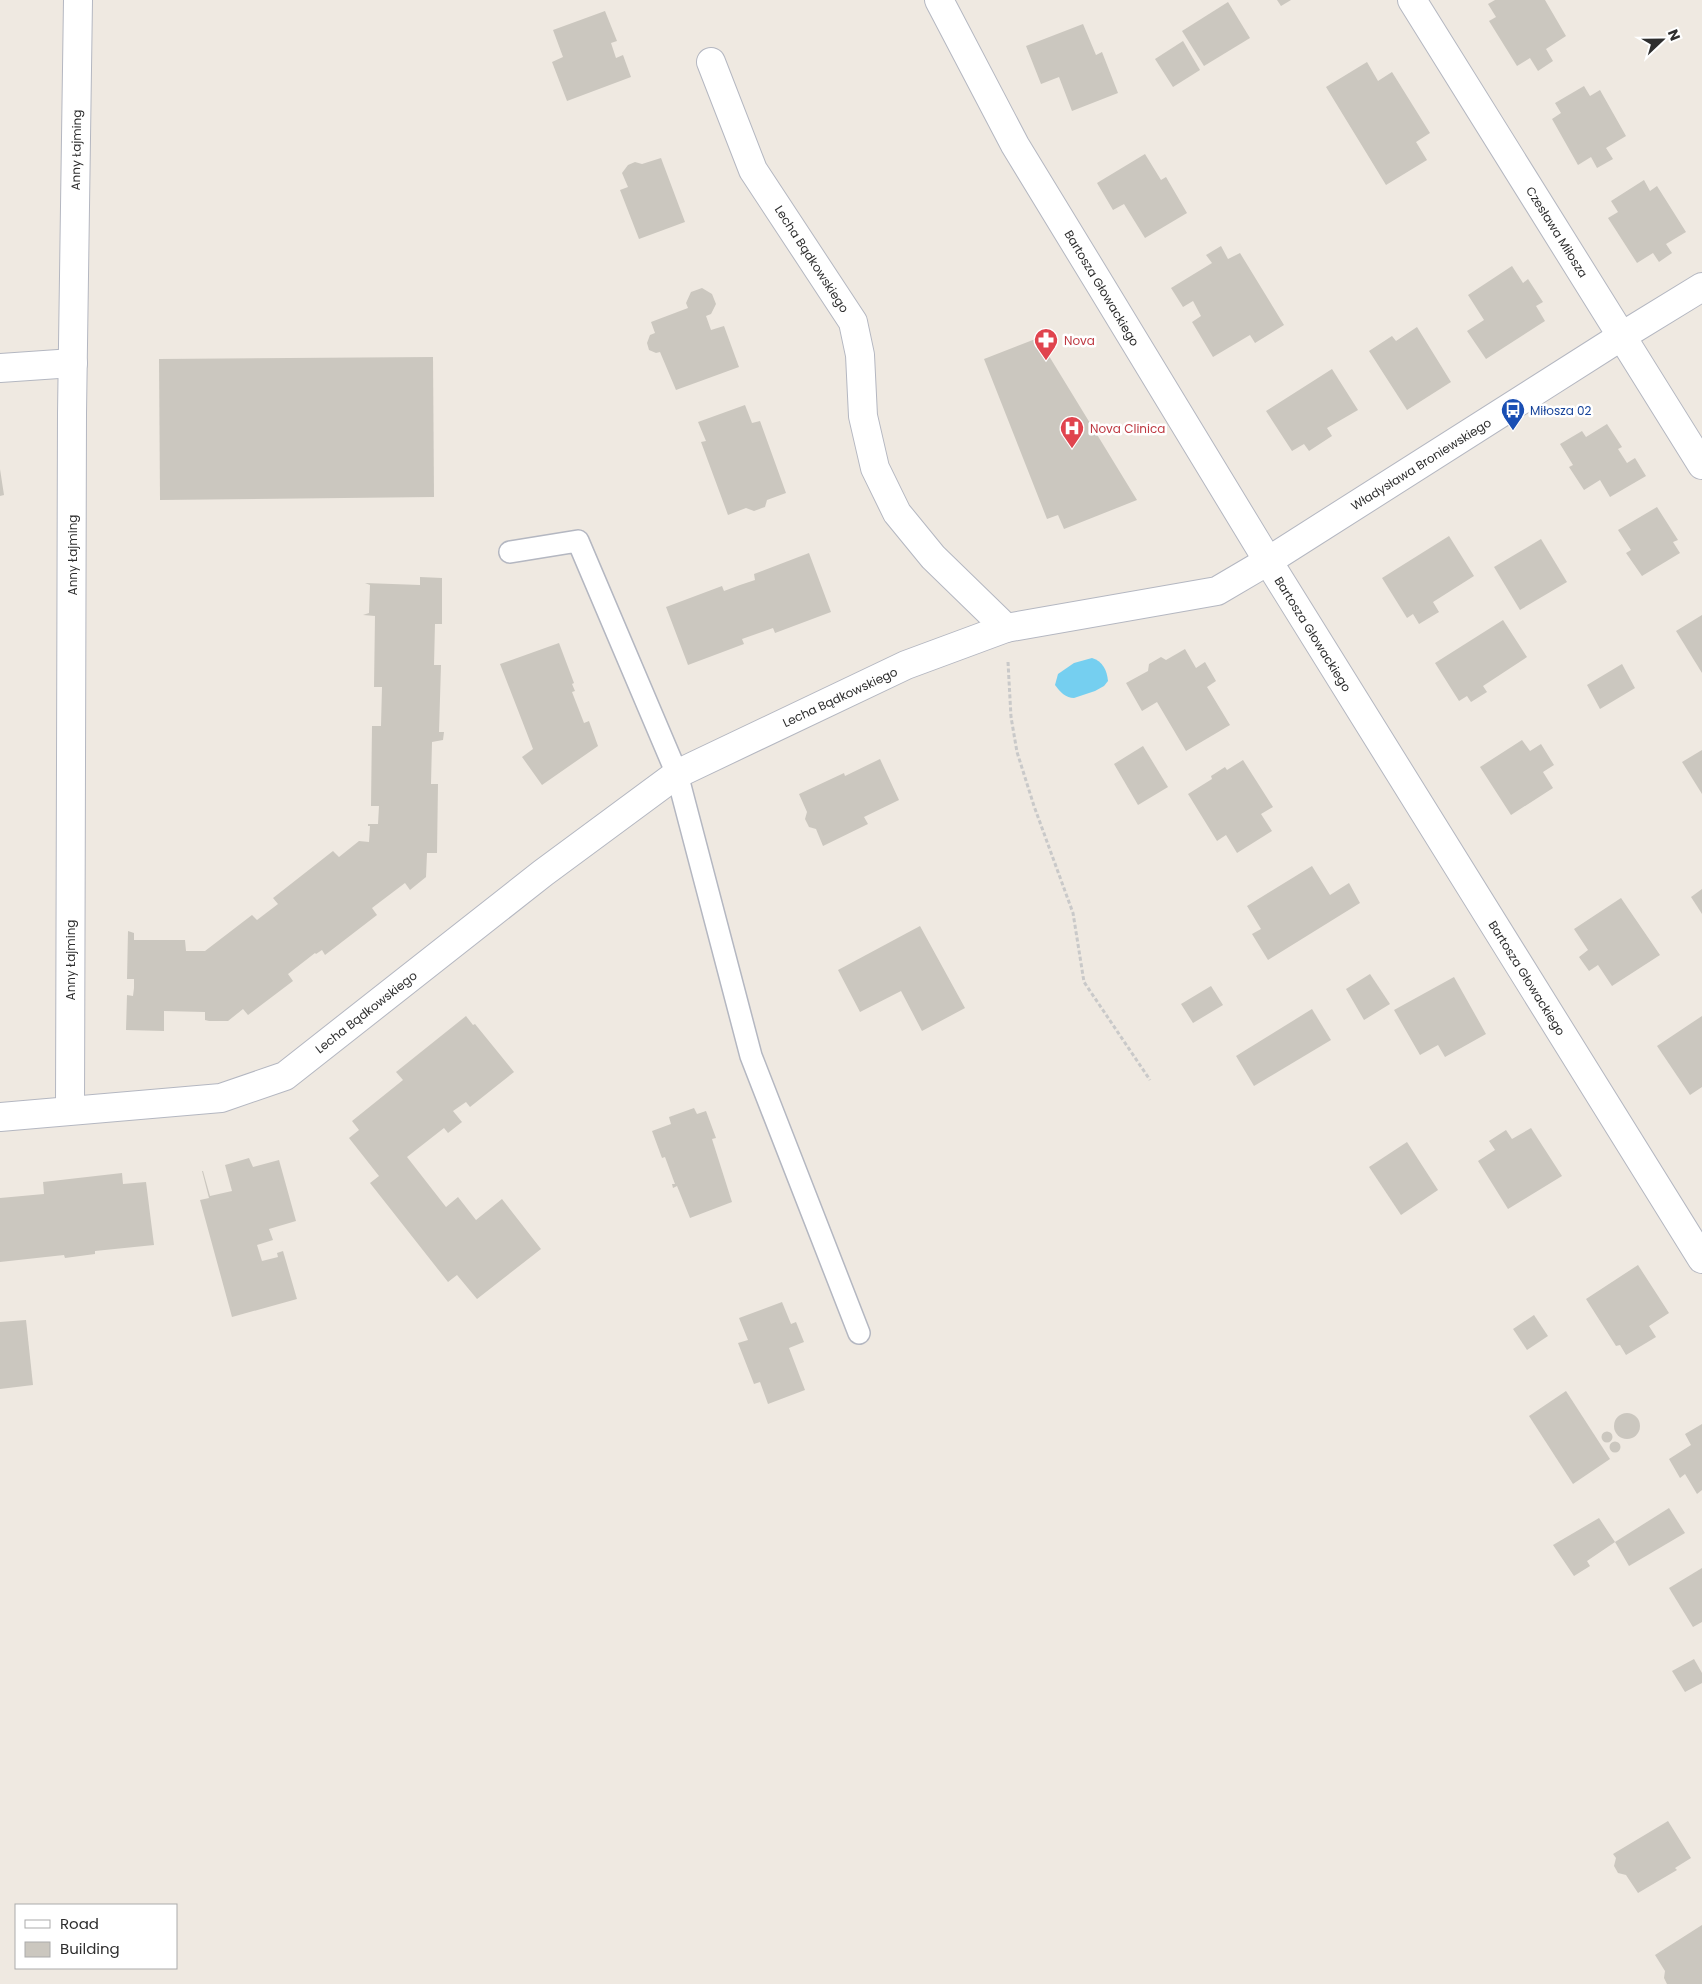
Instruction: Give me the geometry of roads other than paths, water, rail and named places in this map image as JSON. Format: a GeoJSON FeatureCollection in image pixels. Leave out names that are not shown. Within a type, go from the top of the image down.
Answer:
{"type":"FeatureCollection","features":[{"type":"Feature","properties":{"kind":"street","name":"Anny Łajming"},"geometry":{"type":"LineString","coordinates":[[70,1110],[73,363],[78,0]]}},
{"type":"Feature","properties":{"kind":"street","name":"Bartosza Głowackiego"},"geometry":{"type":"LineString","coordinates":[[939,0],[1015,145],[1268,561],[1702,1258]]}},
{"type":"Feature","properties":{"kind":"street","name":"Czesława Miłosza"},"geometry":{"type":"LineString","coordinates":[[1412,0],[1702,465]]}},
{"type":"Feature","properties":{"kind":"street","name":"Lecha Bądkowskiego"},"geometry":{"type":"LineString","coordinates":[[711,62],[753,170],[853,322],[860,355],[863,416],[875,468],[897,513],[933,557],[1006,628]]}},
{"type":"Feature","properties":{"kind":"street","name":"Władysława Broniewskiego"},"geometry":{"type":"LineString","coordinates":[[1268,561],[1702,287]]}},
{"type":"Feature","properties":{"kind":"street"},"geometry":{"type":"LineString","coordinates":[[0,368],[73,363]]}},
{"type":"Feature","properties":{"kind":"street","name":"Lecha Bądkowskiego"},"geometry":{"type":"LineString","coordinates":[[0,1117],[220,1098],[285,1076],[543,873],[677,774],[906,665],[1006,628],[1217,591],[1268,561]]}},
{"type":"Feature","properties":{"kind":"lane"},"geometry":{"type":"LineString","coordinates":[[510,552],[578,541],[677,774],[752,1056],[859,1333]]}},
{"type":"Feature","properties":{"kind":"water"},"geometry":{"type":"Polygon","coordinates":[[[1092,658],[1099,661],[1107,674],[1108,681],[1104,686],[1074,698],[1063,694],[1055,685],[1058,674],[1074,663],[1092,658]]]}},
{"type":"Feature","properties":{"kind":"place","name":"Nova"},"geometry":{"type":"Point","coordinates":[1046,361]}},
{"type":"Feature","properties":{"kind":"place","name":"Miłosza 02"},"geometry":{"type":"Point","coordinates":[1513,431]}},
{"type":"Feature","properties":{"kind":"place","name":"Nova Clinica"},"geometry":{"type":"Point","coordinates":[1072,449]}}]}
